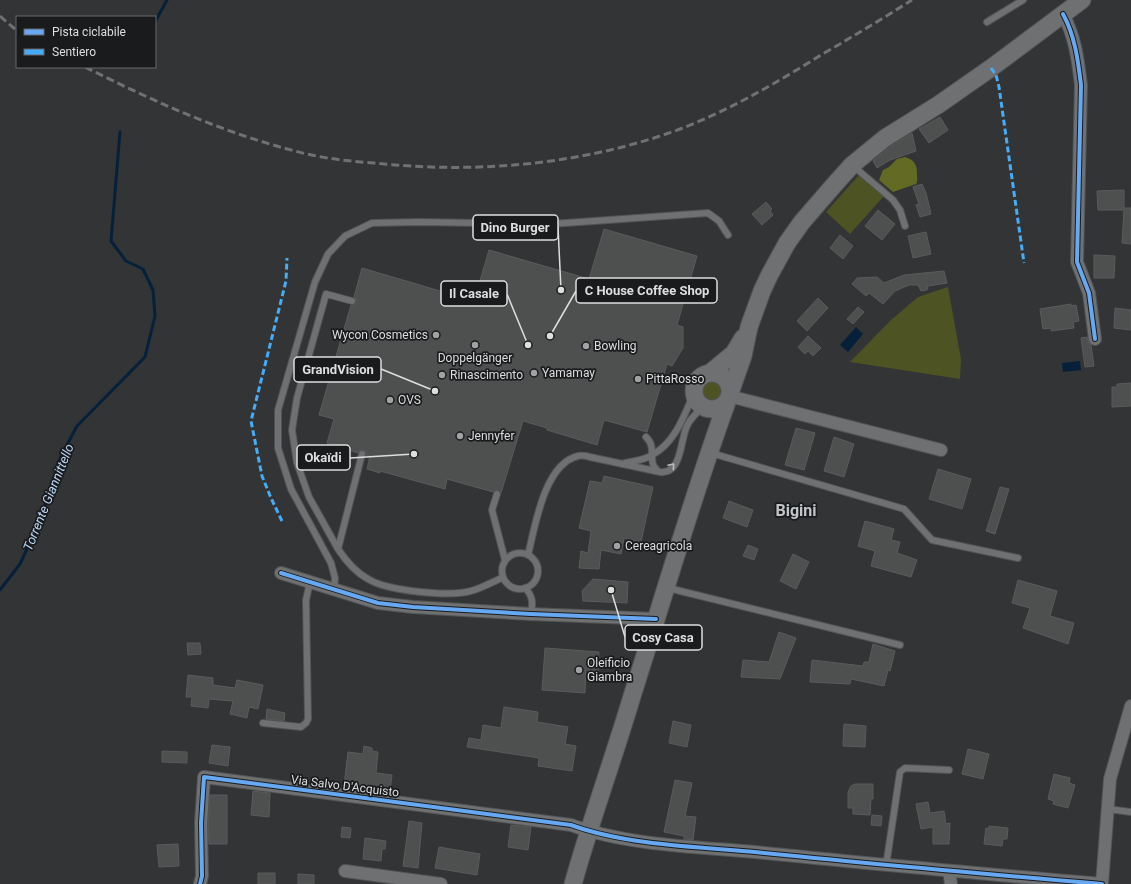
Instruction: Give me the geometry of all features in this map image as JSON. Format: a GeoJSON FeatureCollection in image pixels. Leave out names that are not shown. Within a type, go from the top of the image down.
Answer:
{"type":"FeatureCollection","features":[{"type":"Feature","properties":{"kind":"main road"},"geometry":{"type":"LineString","coordinates":[[573,884],[588,831],[631,701],[708,452],[729,397],[742,356],[749,327],[762,291],[787,243],[802,222],[852,165],[886,138],[938,105],[991,68],[1082,0]]}},
{"type":"Feature","properties":{"kind":"main road"},"geometry":{"type":"LineString","coordinates":[[708,452],[709,433],[694,387],[700,377],[710,373],[734,353],[749,327]]}},
{"type":"Feature","properties":{"kind":"main road"},"geometry":{"type":"LineString","coordinates":[[700,403],[710,409],[717,409],[722,406],[729,397],[728,382],[720,375],[710,373]]}},
{"type":"Feature","properties":{"kind":"street"},"geometry":{"type":"LineString","coordinates":[[1063,14],[1072,34],[1081,84],[1078,262],[1089,292],[1095,339]]}},
{"type":"Feature","properties":{"kind":"street"},"geometry":{"type":"LineString","coordinates":[[729,397],[941,450]]}},
{"type":"Feature","properties":{"kind":"street"},"geometry":{"type":"LineString","coordinates":[[281,573],[378,603],[413,607],[531,614],[656,619]]}},
{"type":"Feature","properties":{"kind":"street"},"geometry":{"type":"LineString","coordinates":[[588,831],[644,841],[886,866],[1102,884],[1110,779],[1131,706]]}},
{"type":"Feature","properties":{"kind":"street","name":"Via Salvo D'Acquisto"},"geometry":{"type":"LineString","coordinates":[[200,884],[202,876],[201,823],[204,777],[571,825],[588,831]]}},
{"type":"Feature","properties":{"kind":"street"},"geometry":{"type":"LineString","coordinates":[[345,870],[441,884]]}},
{"type":"Feature","properties":{"kind":"street"},"geometry":{"type":"LineString","coordinates":[[949,871],[950,884]]}},
{"type":"Feature","properties":{"kind":"lane"},"geometry":{"type":"LineString","coordinates":[[987,22],[1023,0]]}},
{"type":"Feature","properties":{"kind":"lane"},"geometry":{"type":"LineString","coordinates":[[852,165],[893,200],[900,210],[905,226]]}},
{"type":"Feature","properties":{"kind":"lane"},"geometry":{"type":"LineString","coordinates":[[334,590],[335,578],[331,563],[291,489],[286,475],[278,448],[278,410],[314,282],[328,254],[345,236],[372,224],[420,222],[551,224],[708,213],[719,221],[728,235]]}},
{"type":"Feature","properties":{"kind":"lane"},"geometry":{"type":"LineString","coordinates":[[352,301],[326,294],[297,398],[292,430],[296,463],[309,497],[344,558],[360,574],[370,580],[397,589],[446,594],[471,591],[502,578]]}},
{"type":"Feature","properties":{"kind":"lane"},"geometry":{"type":"LineString","coordinates":[[623,464],[652,456],[670,441],[700,403]]}},
{"type":"Feature","properties":{"kind":"lane"},"geometry":{"type":"LineString","coordinates":[[528,555],[539,506],[556,472],[566,461],[578,456],[663,473],[669,470],[677,460],[687,424],[700,403]]}},
{"type":"Feature","properties":{"kind":"lane"},"geometry":{"type":"LineString","coordinates":[[646,437],[652,446],[652,465],[656,471],[660,472]]}},
{"type":"Feature","properties":{"kind":"lane"},"geometry":{"type":"LineString","coordinates":[[708,452],[904,509],[932,540],[1018,558]]}},
{"type":"Feature","properties":{"kind":"lane"},"geometry":{"type":"LineString","coordinates":[[338,548],[362,454]]}},
{"type":"Feature","properties":{"kind":"lane"},"geometry":{"type":"LineString","coordinates":[[496,494],[492,510],[505,560]]}},
{"type":"Feature","properties":{"kind":"lane"},"geometry":{"type":"LineString","coordinates":[[518,553],[528,555],[535,562],[538,571],[537,578],[534,583],[525,588],[512,588],[507,585],[502,578],[501,571],[505,560],[518,553]]}},
{"type":"Feature","properties":{"kind":"lane"},"geometry":{"type":"LineString","coordinates":[[263,723],[301,727],[308,719],[306,600],[310,582]]}},
{"type":"Feature","properties":{"kind":"lane"},"geometry":{"type":"LineString","coordinates":[[666,587],[900,645]]}},
{"type":"Feature","properties":{"kind":"lane"},"geometry":{"type":"LineString","coordinates":[[525,588],[531,594],[531,614]]}},
{"type":"Feature","properties":{"kind":"lane"},"geometry":{"type":"LineString","coordinates":[[886,866],[900,772],[905,768],[949,770]]}},
{"type":"Feature","properties":{"kind":"lane"},"geometry":{"type":"LineString","coordinates":[[1108,809],[1131,812]]}},
{"type":"Feature","properties":{"kind":"green space"},"geometry":{"type":"Polygon","coordinates":[[[905,157],[913,161],[916,165],[917,183],[893,192],[879,180],[883,170],[889,167],[897,159],[905,157]]]}},
{"type":"Feature","properties":{"kind":"green space"},"geometry":{"type":"Polygon","coordinates":[[[859,175],[884,196],[850,234],[826,212],[859,175]]]}},
{"type":"Feature","properties":{"kind":"green space"},"geometry":{"type":"Polygon","coordinates":[[[948,287],[961,359],[960,379],[850,362],[891,320],[918,297],[948,287]]]}},
{"type":"Feature","properties":{"kind":"green space"},"geometry":{"type":"Polygon","coordinates":[[[711,380],[719,383],[722,391],[719,399],[711,402],[703,399],[700,391],[703,383],[711,380]]]}},
{"type":"Feature","properties":{"kind":"water"},"geometry":{"type":"Polygon","coordinates":[[[856,327],[863,334],[848,352],[840,345],[856,327]]]}},
{"type":"Feature","properties":{"kind":"water"},"geometry":{"type":"Polygon","coordinates":[[[1080,361],[1081,370],[1063,372],[1062,363],[1080,361]]]}},
{"type":"Feature","properties":{"kind":"building"},"geometry":{"type":"Polygon","coordinates":[[[940,117],[948,130],[929,143],[919,129],[940,117]]]}},
{"type":"Feature","properties":{"kind":"building"},"geometry":{"type":"Polygon","coordinates":[[[912,133],[916,151],[890,160],[877,168],[873,161],[891,146],[912,133]]]}},
{"type":"Feature","properties":{"kind":"building"},"geometry":{"type":"Polygon","coordinates":[[[922,184],[926,193],[931,214],[920,217],[916,205],[919,204],[913,187],[922,184]]]}},
{"type":"Feature","properties":{"kind":"building"},"geometry":{"type":"Polygon","coordinates":[[[1124,190],[1124,208],[1131,208],[1131,244],[1122,243],[1124,210],[1098,210],[1097,191],[1124,190]]]}},
{"type":"Feature","properties":{"kind":"building"},"geometry":{"type":"Polygon","coordinates":[[[766,202],[772,209],[770,211],[773,215],[762,225],[752,214],[766,202]]]}},
{"type":"Feature","properties":{"kind":"building"},"geometry":{"type":"Polygon","coordinates":[[[878,210],[895,224],[882,240],[865,226],[878,210]]]}},
{"type":"Feature","properties":{"kind":"building"},"geometry":{"type":"Polygon","coordinates":[[[604,229],[697,256],[677,325],[683,327],[683,348],[672,366],[667,364],[647,432],[604,420],[597,445],[523,421],[501,493],[498,490],[493,492],[447,479],[445,489],[380,471],[380,473],[367,469],[370,456],[366,455],[366,452],[363,450],[360,450],[358,453],[327,443],[334,419],[319,415],[351,305],[356,303],[356,299],[354,297],[362,268],[474,301],[489,250],[589,279],[604,229]]]}},
{"type":"Feature","properties":{"kind":"building"},"geometry":{"type":"Polygon","coordinates":[[[926,232],[931,254],[913,258],[908,236],[926,232]]]}},
{"type":"Feature","properties":{"kind":"building"},"geometry":{"type":"Polygon","coordinates":[[[840,235],[853,246],[843,259],[830,248],[840,235]]]}},
{"type":"Feature","properties":{"kind":"building"},"geometry":{"type":"Polygon","coordinates":[[[1094,255],[1115,256],[1114,278],[1094,278],[1094,255]]]}},
{"type":"Feature","properties":{"kind":"building"},"geometry":{"type":"Polygon","coordinates":[[[944,271],[947,283],[928,286],[927,290],[921,291],[918,285],[909,285],[895,291],[883,304],[869,293],[866,296],[852,284],[857,278],[877,277],[884,283],[904,275],[944,271]]]}},
{"type":"Feature","properties":{"kind":"building"},"geometry":{"type":"Polygon","coordinates":[[[818,298],[828,308],[807,331],[797,321],[818,298]]]}},
{"type":"Feature","properties":{"kind":"building"},"geometry":{"type":"Polygon","coordinates":[[[1071,304],[1071,306],[1076,305],[1079,321],[1073,322],[1074,328],[1051,331],[1051,328],[1043,329],[1040,309],[1071,304]]]}},
{"type":"Feature","properties":{"kind":"building"},"geometry":{"type":"Polygon","coordinates":[[[858,307],[864,312],[853,324],[847,319],[858,307]]]}},
{"type":"Feature","properties":{"kind":"building"},"geometry":{"type":"Polygon","coordinates":[[[1115,308],[1131,310],[1131,330],[1114,328],[1115,308]]]}},
{"type":"Feature","properties":{"kind":"building"},"geometry":{"type":"Polygon","coordinates":[[[808,336],[821,348],[813,356],[808,351],[805,354],[798,347],[808,336]]]}},
{"type":"Feature","properties":{"kind":"building"},"geometry":{"type":"Polygon","coordinates":[[[1087,337],[1091,345],[1094,366],[1085,367],[1081,338],[1087,337]]]}},
{"type":"Feature","properties":{"kind":"building"},"geometry":{"type":"Polygon","coordinates":[[[1131,383],[1131,406],[1112,407],[1112,387],[1117,387],[1117,384],[1131,383]]]}},
{"type":"Feature","properties":{"kind":"building"},"geometry":{"type":"Polygon","coordinates":[[[796,428],[815,433],[804,470],[785,465],[796,428]]]}},
{"type":"Feature","properties":{"kind":"building"},"geometry":{"type":"Polygon","coordinates":[[[834,437],[854,444],[844,477],[824,471],[834,437]]]}},
{"type":"Feature","properties":{"kind":"building"},"geometry":{"type":"Polygon","coordinates":[[[938,469],[971,479],[962,509],[929,499],[938,469]]]}},
{"type":"Feature","properties":{"kind":"building"},"geometry":{"type":"Polygon","coordinates":[[[604,476],[653,487],[641,542],[624,538],[621,554],[601,550],[599,569],[579,568],[581,551],[588,553],[591,531],[579,528],[590,481],[602,483],[604,476]]]}},
{"type":"Feature","properties":{"kind":"building"},"geometry":{"type":"Polygon","coordinates":[[[1000,487],[1009,489],[995,534],[986,531],[1000,487]]]}},
{"type":"Feature","properties":{"kind":"building"},"geometry":{"type":"Polygon","coordinates":[[[729,501],[753,510],[747,527],[723,518],[729,501]]]}},
{"type":"Feature","properties":{"kind":"building"},"geometry":{"type":"Polygon","coordinates":[[[865,521],[894,529],[891,540],[900,542],[897,553],[917,560],[911,577],[871,566],[875,551],[858,546],[865,521]]]}},
{"type":"Feature","properties":{"kind":"building"},"geometry":{"type":"Polygon","coordinates":[[[748,545],[758,549],[754,560],[743,556],[748,545]]]}},
{"type":"Feature","properties":{"kind":"building"},"geometry":{"type":"Polygon","coordinates":[[[793,554],[809,562],[796,589],[780,581],[793,554]]]}},
{"type":"Feature","properties":{"kind":"building"},"geometry":{"type":"Polygon","coordinates":[[[593,579],[628,582],[627,603],[583,601],[582,591],[593,579]]]}},
{"type":"Feature","properties":{"kind":"building"},"geometry":{"type":"Polygon","coordinates":[[[1018,580],[1057,591],[1050,616],[1074,623],[1068,644],[1023,628],[1030,608],[1012,603],[1018,580]]]}},
{"type":"Feature","properties":{"kind":"building"},"geometry":{"type":"Polygon","coordinates":[[[779,632],[796,638],[780,679],[741,677],[743,660],[769,662],[779,632]]]}},
{"type":"Feature","properties":{"kind":"building"},"geometry":{"type":"Polygon","coordinates":[[[187,643],[200,643],[201,654],[188,655],[187,643]]]}},
{"type":"Feature","properties":{"kind":"building"},"geometry":{"type":"Polygon","coordinates":[[[873,644],[895,651],[890,671],[888,670],[884,686],[851,679],[850,684],[810,682],[812,660],[863,666],[864,662],[869,662],[873,644]]]}},
{"type":"Feature","properties":{"kind":"building"},"geometry":{"type":"Polygon","coordinates":[[[545,648],[599,652],[598,671],[586,670],[585,693],[542,690],[545,648]]]}},
{"type":"Feature","properties":{"kind":"building"},"geometry":{"type":"Polygon","coordinates":[[[188,675],[213,678],[213,685],[235,688],[237,680],[263,685],[258,709],[249,707],[247,718],[230,714],[233,701],[209,699],[208,708],[191,706],[192,697],[186,697],[188,675]]]}},
{"type":"Feature","properties":{"kind":"building"},"geometry":{"type":"Polygon","coordinates":[[[504,707],[538,712],[537,722],[568,727],[565,744],[576,746],[572,771],[538,766],[539,758],[467,747],[469,738],[481,740],[483,725],[501,728],[504,707]]]}},
{"type":"Feature","properties":{"kind":"building"},"geometry":{"type":"Polygon","coordinates":[[[267,709],[285,713],[284,721],[266,719],[267,709]]]}},
{"type":"Feature","properties":{"kind":"building"},"geometry":{"type":"Polygon","coordinates":[[[673,721],[691,725],[687,747],[669,743],[673,721]]]}},
{"type":"Feature","properties":{"kind":"building"},"geometry":{"type":"Polygon","coordinates":[[[844,724],[866,726],[865,747],[843,746],[844,724]]]}},
{"type":"Feature","properties":{"kind":"building"},"geometry":{"type":"Polygon","coordinates":[[[212,745],[230,747],[228,766],[209,763],[212,745]]]}},
{"type":"Feature","properties":{"kind":"building"},"geometry":{"type":"Polygon","coordinates":[[[364,746],[372,748],[372,751],[378,752],[376,773],[392,775],[390,791],[344,785],[348,752],[363,754],[364,746]]]}},
{"type":"Feature","properties":{"kind":"building"},"geometry":{"type":"Polygon","coordinates":[[[968,749],[989,754],[983,779],[962,774],[968,749]]]}},
{"type":"Feature","properties":{"kind":"building"},"geometry":{"type":"Polygon","coordinates":[[[162,751],[187,752],[187,763],[162,762],[162,751]]]}},
{"type":"Feature","properties":{"kind":"building"},"geometry":{"type":"Polygon","coordinates":[[[1054,774],[1070,778],[1069,783],[1075,785],[1068,808],[1053,804],[1054,801],[1048,799],[1054,774]]]}},
{"type":"Feature","properties":{"kind":"building"},"geometry":{"type":"Polygon","coordinates":[[[675,780],[692,783],[685,816],[696,817],[693,840],[684,839],[684,836],[664,832],[675,780]]]}},
{"type":"Feature","properties":{"kind":"building"},"geometry":{"type":"Polygon","coordinates":[[[855,784],[873,784],[873,799],[871,799],[870,815],[853,814],[853,808],[848,808],[848,792],[851,786],[855,784]]]}},
{"type":"Feature","properties":{"kind":"building"},"geometry":{"type":"Polygon","coordinates":[[[253,791],[270,793],[269,817],[251,815],[253,791]]]}},
{"type":"Feature","properties":{"kind":"building"},"geometry":{"type":"Polygon","coordinates":[[[210,795],[227,795],[227,844],[209,844],[208,823],[210,795]]]}},
{"type":"Feature","properties":{"kind":"building"},"geometry":{"type":"Polygon","coordinates":[[[928,802],[930,813],[944,811],[946,824],[950,823],[949,844],[933,844],[933,827],[921,829],[916,804],[928,802]]]}},
{"type":"Feature","properties":{"kind":"building"},"geometry":{"type":"Polygon","coordinates":[[[872,815],[882,816],[881,826],[871,825],[872,815]]]}},
{"type":"Feature","properties":{"kind":"building"},"geometry":{"type":"Polygon","coordinates":[[[409,821],[422,823],[418,868],[403,866],[409,821]]]}},
{"type":"Feature","properties":{"kind":"building"},"geometry":{"type":"Polygon","coordinates":[[[511,825],[531,827],[528,850],[508,847],[511,825]]]}},
{"type":"Feature","properties":{"kind":"building"},"geometry":{"type":"Polygon","coordinates":[[[989,826],[1008,828],[1007,839],[1003,839],[1002,846],[984,844],[986,828],[989,829],[989,826]]]}},
{"type":"Feature","properties":{"kind":"building"},"geometry":{"type":"Polygon","coordinates":[[[342,827],[351,828],[350,838],[341,837],[342,827]]]}},
{"type":"Feature","properties":{"kind":"building"},"geometry":{"type":"Polygon","coordinates":[[[365,838],[386,841],[385,849],[382,849],[381,861],[363,859],[365,838]]]}},
{"type":"Feature","properties":{"kind":"building"},"geometry":{"type":"Polygon","coordinates":[[[178,844],[179,866],[159,867],[157,845],[178,844]]]}},
{"type":"Feature","properties":{"kind":"building"},"geometry":{"type":"Polygon","coordinates":[[[439,847],[480,854],[477,875],[435,868],[439,847]]]}},
{"type":"Feature","properties":{"kind":"building"},"geometry":{"type":"Polygon","coordinates":[[[258,873],[275,873],[275,884],[258,884],[258,873]]]}},
{"type":"Feature","properties":{"kind":"building"},"geometry":{"type":"Polygon","coordinates":[[[298,874],[314,875],[314,884],[298,884],[298,874]]]}},
{"type":"Feature","properties":{"kind":"waterway","name":"Torrente Giannittello"},"geometry":{"type":"LineString","coordinates":[[156,20],[167,0]]}},
{"type":"Feature","properties":{"kind":"waterway","name":"Torrente Giannittello"},"geometry":{"type":"LineString","coordinates":[[0,590],[20,564],[39,523],[61,456],[77,426],[145,357],[155,316],[153,290],[143,269],[126,261],[111,241],[120,132]]}},
{"type":"Feature","properties":{"kind":"railway"},"geometry":{"type":"LineString","coordinates":[[87,68],[188,115],[241,135],[314,156],[412,166],[490,167],[529,164],[606,151],[643,141],[699,122],[770,86],[912,0]]}},
{"type":"Feature","properties":{"kind":"railway"},"geometry":{"type":"LineString","coordinates":[[0,16],[16,30]]}},
{"type":"Feature","properties":{"kind":"marked path"},"geometry":{"type":"LineString","coordinates":[[991,68],[996,75],[999,87],[1024,263]]}},
{"type":"Feature","properties":{"kind":"marked path"},"geometry":{"type":"LineString","coordinates":[[282,521],[262,476],[251,421],[286,281],[287,258]]}},
{"type":"Feature","properties":{"kind":"cycle path"},"geometry":{"type":"LineString","coordinates":[[1063,14],[1073,40],[1081,85],[1077,262],[1089,293],[1095,339]]}},
{"type":"Feature","properties":{"kind":"cycle path"},"geometry":{"type":"LineString","coordinates":[[281,573],[378,603],[413,607],[531,614],[656,619]]}},
{"type":"Feature","properties":{"kind":"cycle path"},"geometry":{"type":"LineString","coordinates":[[200,884],[202,876],[201,823],[204,777],[571,825],[592,832],[615,837],[686,847],[1102,884]]}},
{"type":"Feature","properties":{"kind":"place","name":"Dino Burger"},"geometry":{"type":"Point","coordinates":[561,290]}},
{"type":"Feature","properties":{"kind":"place","name":"Wycon Cosmetics"},"geometry":{"type":"Point","coordinates":[436,335]}},
{"type":"Feature","properties":{"kind":"place","name":"C House Coffee Shop"},"geometry":{"type":"Point","coordinates":[550,336]}},
{"type":"Feature","properties":{"kind":"place","name":"Doppelgänger"},"geometry":{"type":"Point","coordinates":[475,345]}},
{"type":"Feature","properties":{"kind":"place","name":"Il Casale"},"geometry":{"type":"Point","coordinates":[528,345]}},
{"type":"Feature","properties":{"kind":"place","name":"Bowling"},"geometry":{"type":"Point","coordinates":[586,346]}},
{"type":"Feature","properties":{"kind":"place","name":"Yamamay"},"geometry":{"type":"Point","coordinates":[534,373]}},
{"type":"Feature","properties":{"kind":"place","name":"Rinascimento"},"geometry":{"type":"Point","coordinates":[442,375]}},
{"type":"Feature","properties":{"kind":"place","name":"PittaRosso"},"geometry":{"type":"Point","coordinates":[638,379]}},
{"type":"Feature","properties":{"kind":"place","name":"GrandVision"},"geometry":{"type":"Point","coordinates":[435,391]}},
{"type":"Feature","properties":{"kind":"place","name":"OVS"},"geometry":{"type":"Point","coordinates":[390,400]}},
{"type":"Feature","properties":{"kind":"place","name":"Jennyfer"},"geometry":{"type":"Point","coordinates":[460,436]}},
{"type":"Feature","properties":{"kind":"place","name":"Okaïdi"},"geometry":{"type":"Point","coordinates":[414,454]}},
{"type":"Feature","properties":{"kind":"place","name":"Cereagricola"},"geometry":{"type":"Point","coordinates":[617,546]}},
{"type":"Feature","properties":{"kind":"place","name":"Cosy Casa"},"geometry":{"type":"Point","coordinates":[611,590]}},
{"type":"Feature","properties":{"kind":"place","name":"Oleificio Giambra"},"geometry":{"type":"Point","coordinates":[579,670]}},
{"type":"Feature","properties":{"kind":"district","name":"Bigini"},"geometry":{"type":"Point","coordinates":[796,510]}}]}
